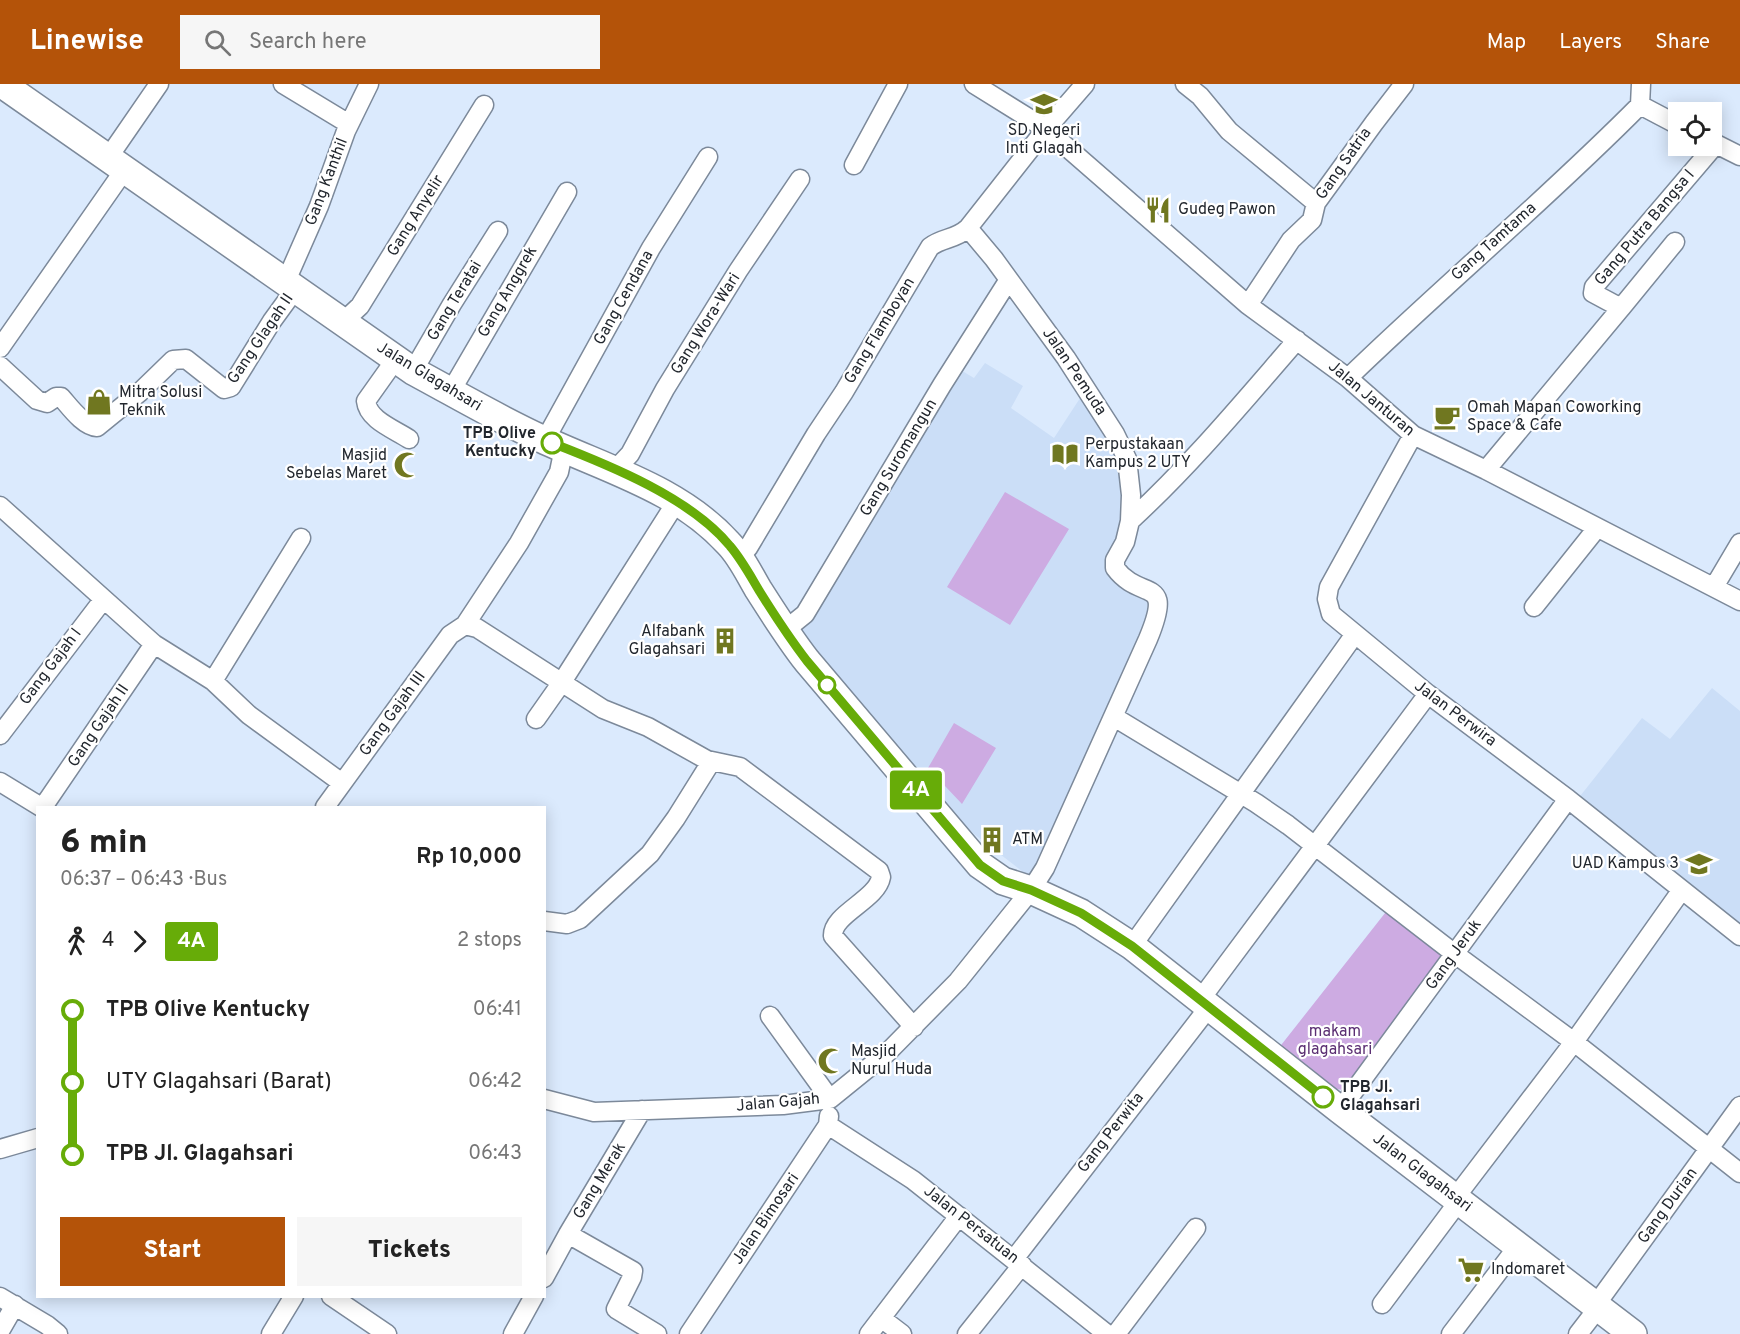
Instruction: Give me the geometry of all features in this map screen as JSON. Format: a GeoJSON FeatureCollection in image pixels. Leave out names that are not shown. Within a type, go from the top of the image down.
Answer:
{"type":"FeatureCollection","features":[{"type":"Feature","properties":{"kind":"street","name":"Jalan Glagahsari"},"geometry":{"type":"LineString","coordinates":[[2,84],[413,370],[483,410],[677,501],[710,525],[736,553],[784,631],[807,661],[980,865],[1003,881],[1031,890],[1081,913],[1132,946],[1340,1110],[1633,1334]]}},
{"type":"Feature","properties":{"kind":"street"},"geometry":{"type":"LineString","coordinates":[[0,348],[116,164],[159,84]]}},
{"type":"Feature","properties":{"kind":"street"},"geometry":{"type":"LineString","coordinates":[[284,84],[349,124]]}},
{"type":"Feature","properties":{"kind":"street","name":"Gang Kanthil"},"geometry":{"type":"LineString","coordinates":[[291,284],[297,260],[349,124],[369,84]]}},
{"type":"Feature","properties":{"kind":"street"},"geometry":{"type":"LineString","coordinates":[[854,165],[898,84]]}},
{"type":"Feature","properties":{"kind":"street","name":"Jalan Janturan"},"geometry":{"type":"LineString","coordinates":[[974,84],[1046,129],[1248,305],[1348,378],[1413,435],[1486,470],[1740,601]]}},
{"type":"Feature","properties":{"kind":"street","name":"Gang Flamboyan"},"geometry":{"type":"LineString","coordinates":[[736,553],[748,548],[930,247],[937,242],[960,236],[968,228],[1046,129],[1085,84]]}},
{"type":"Feature","properties":{"kind":"street"},"geometry":{"type":"LineString","coordinates":[[1185,84],[1200,96],[1228,131],[1316,203]]}},
{"type":"Feature","properties":{"kind":"street","name":"Gang Satria"},"geometry":{"type":"LineString","coordinates":[[1248,305],[1291,240],[1312,220],[1316,203],[1404,84]]}},
{"type":"Feature","properties":{"kind":"street"},"geometry":{"type":"LineString","coordinates":[[1641,84],[1640,105],[1668,120]]}},
{"type":"Feature","properties":{"kind":"street","name":"Gang Anyelir"},"geometry":{"type":"LineString","coordinates":[[343,322],[360,306],[484,105]]}},
{"type":"Feature","properties":{"kind":"street","name":"Gang Tamtama"},"geometry":{"type":"LineString","coordinates":[[1348,378],[1405,323],[1588,157],[1640,105]]}},
{"type":"Feature","properties":{"kind":"street"},"geometry":{"type":"LineString","coordinates":[[1722,146],[1740,152]]}},
{"type":"Feature","properties":{"kind":"street","name":"Gang Putra Bangsa I"},"geometry":{"type":"LineString","coordinates":[[1486,470],[1621,308],[1593,293],[1594,287],[1703,156]]}},
{"type":"Feature","properties":{"kind":"street","name":"Gang Cendana"},"geometry":{"type":"LineString","coordinates":[[465,625],[519,543],[559,472],[555,444],[651,248],[708,157]]}},
{"type":"Feature","properties":{"kind":"street","name":"Gang Wora-Wari"},"geometry":{"type":"LineString","coordinates":[[615,470],[630,454],[665,389],[732,280],[800,179]]}},
{"type":"Feature","properties":{"kind":"street","name":"Gang Anggrek"},"geometry":{"type":"LineString","coordinates":[[451,391],[567,192]]}},
{"type":"Feature","properties":{"kind":"street","name":"Jalan Pemuda"},"geometry":{"type":"LineString","coordinates":[[968,228],[989,252],[1066,358],[1115,434],[1127,459],[1131,495],[1130,521],[1125,542],[1115,560],[1115,568],[1125,578],[1152,592],[1159,607],[1114,717]]}},
{"type":"Feature","properties":{"kind":"street","name":"Gang Teratai"},"geometry":{"type":"LineString","coordinates":[[413,370],[498,231]]}},
{"type":"Feature","properties":{"kind":"street"},"geometry":{"type":"LineString","coordinates":[[1621,308],[1675,242]]}},
{"type":"Feature","properties":{"kind":"street","name":"Gang Suromangun"},"geometry":{"type":"LineString","coordinates":[[784,631],[805,614],[942,385],[1008,280]]}},
{"type":"Feature","properties":{"kind":"street","name":"Gang Glagah II"},"geometry":{"type":"LineString","coordinates":[[0,366],[37,400],[47,403],[61,397],[86,422],[97,427],[140,392],[173,360],[186,359],[224,389],[231,387],[272,321],[291,284]]}},
{"type":"Feature","properties":{"kind":"street"},"geometry":{"type":"LineString","coordinates":[[1130,521],[1166,488],[1221,429],[1297,340]]}},
{"type":"Feature","properties":{"kind":"street"},"geometry":{"type":"LineString","coordinates":[[389,354],[393,363],[366,401],[367,407],[370,414],[409,439]]}},
{"type":"Feature","properties":{"kind":"street","name":"Jalan Perwira"},"geometry":{"type":"LineString","coordinates":[[1413,435],[1329,587],[1327,599],[1331,614],[1428,694],[1568,799],[1740,936]]}},
{"type":"Feature","properties":{"kind":"street"},"geometry":{"type":"LineString","coordinates":[[536,719],[677,501]]}},
{"type":"Feature","properties":{"kind":"street"},"geometry":{"type":"LineString","coordinates":[[0,506],[154,644],[213,681],[249,715],[342,783]]}},
{"type":"Feature","properties":{"kind":"street"},"geometry":{"type":"LineString","coordinates":[[1534,607],[1597,528]]}},
{"type":"Feature","properties":{"kind":"street"},"geometry":{"type":"LineString","coordinates":[[213,681],[302,538]]}},
{"type":"Feature","properties":{"kind":"street"},"geometry":{"type":"LineString","coordinates":[[1714,587],[1740,543]]}},
{"type":"Feature","properties":{"kind":"street","name":"Gang Gajah I"},"geometry":{"type":"LineString","coordinates":[[0,735],[103,600]]}},
{"type":"Feature","properties":{"kind":"street"},"geometry":{"type":"LineString","coordinates":[[465,625],[477,628],[603,709],[648,727],[711,762],[735,765],[744,770],[880,873],[881,880],[877,888],[836,925],[833,936],[914,1027]]}},
{"type":"Feature","properties":{"kind":"street","name":"Gang Gajah III"},"geometry":{"type":"LineString","coordinates":[[326,806],[450,635],[465,625]]}},
{"type":"Feature","properties":{"kind":"street"},"geometry":{"type":"LineString","coordinates":[[1132,946],[1355,634]]}},
{"type":"Feature","properties":{"kind":"street","name":"Gang Gajah II"},"geometry":{"type":"LineString","coordinates":[[43,806],[154,644]]}},
{"type":"Feature","properties":{"kind":"street","name":"Gang Perwita"},"geometry":{"type":"LineString","coordinates":[[967,1334],[1316,846],[1428,694]]}},
{"type":"Feature","properties":{"kind":"street"},"geometry":{"type":"LineString","coordinates":[[1114,717],[1240,793],[1288,825],[1455,954],[1574,1042],[1740,1173]]}},
{"type":"Feature","properties":{"kind":"street","name":"Jalan Gajah"},"geometry":{"type":"LineString","coordinates":[[546,1100],[594,1112],[783,1105],[830,1099],[888,1052],[914,1027],[958,981],[1031,890],[1045,868],[1114,717]]}},
{"type":"Feature","properties":{"kind":"street"},"geometry":{"type":"LineString","coordinates":[[546,921],[567,924],[580,919],[650,854],[711,762]]}},
{"type":"Feature","properties":{"kind":"street"},"geometry":{"type":"LineString","coordinates":[[0,782],[40,806]]}},
{"type":"Feature","properties":{"kind":"street","name":"Gang Jeruk"},"geometry":{"type":"LineString","coordinates":[[1340,1110],[1568,799]]}},
{"type":"Feature","properties":{"kind":"street"},"geometry":{"type":"LineString","coordinates":[[1382,1304],[1574,1042],[1681,891]]}},
{"type":"Feature","properties":{"kind":"street"},"geometry":{"type":"LineString","coordinates":[[770,1016],[830,1099]]}},
{"type":"Feature","properties":{"kind":"street","name":"Jalan Bimosari"},"geometry":{"type":"LineString","coordinates":[[689,1334],[828,1125],[830,1099]]}},
{"type":"Feature","properties":{"kind":"street","name":"Gang Durian"},"geometry":{"type":"LineString","coordinates":[[1578,1334],[1740,1106]]}},
{"type":"Feature","properties":{"kind":"street","name":"Gang Merak"},"geometry":{"type":"LineString","coordinates":[[642,1110],[568,1234],[633,1271],[616,1309],[657,1334]]}},
{"type":"Feature","properties":{"kind":"street","name":"Jalan Persatuan"},"geometry":{"type":"LineString","coordinates":[[828,1125],[913,1180],[1107,1334]]}},
{"type":"Feature","properties":{"kind":"street"},"geometry":{"type":"LineString","coordinates":[[0,1149],[36,1139]]}},
{"type":"Feature","properties":{"kind":"street"},"geometry":{"type":"LineString","coordinates":[[869,1334],[959,1216]]}},
{"type":"Feature","properties":{"kind":"street"},"geometry":{"type":"LineString","coordinates":[[1116,1334],[1196,1228]]}},
{"type":"Feature","properties":{"kind":"street"},"geometry":{"type":"LineString","coordinates":[[546,1274],[568,1234]]}},
{"type":"Feature","properties":{"kind":"street"},"geometry":{"type":"LineString","coordinates":[[1451,1334],[1518,1246]]}},
{"type":"Feature","properties":{"kind":"street"},"geometry":{"type":"LineString","coordinates":[[271,1334],[292,1298]]}},
{"type":"Feature","properties":{"kind":"street"},"geometry":{"type":"LineString","coordinates":[[334,1298],[387,1334]]}},
{"type":"Feature","properties":{"kind":"street"},"geometry":{"type":"LineString","coordinates":[[513,1334],[533,1298]]}},
{"type":"Feature","properties":{"kind":"street"},"geometry":{"type":"LineString","coordinates":[[0,1331],[8,1301],[58,1334]]}},
{"type":"Feature","properties":{"kind":"street"},"geometry":{"type":"LineString","coordinates":[[881,1318],[902,1334]]}},
{"type":"Feature","properties":{"kind":"shaded area"},"geometry":{"type":"Polygon","coordinates":[[[985,363],[1023,386],[1011,408],[1054,438],[1086,389],[1115,434],[1131,492],[1114,564],[1157,599],[1036,882],[974,834],[898,754],[798,628],[954,366],[974,378],[985,363]]]}},
{"type":"Feature","properties":{"kind":"shaded area","name":"UAD Kampus 3"},"geometry":{"type":"Polygon","coordinates":[[[1712,688],[1740,711],[1740,928],[1577,800],[1642,718],[1670,739],[1712,688]]]}},
{"type":"Feature","properties":{"kind":"green space"},"geometry":{"type":"Polygon","coordinates":[[[1005,492],[1069,529],[1010,625],[947,587],[1005,492]]]}},
{"type":"Feature","properties":{"kind":"green space"},"geometry":{"type":"Polygon","coordinates":[[[954,723],[996,748],[962,804],[928,768],[954,723]]]}},
{"type":"Feature","properties":{"kind":"green space","name":"makam glagahsari"},"geometry":{"type":"Polygon","coordinates":[[[1389,908],[1448,954],[1348,1091],[1326,1087],[1278,1049],[1389,908]]]}},
{"type":"Feature","properties":{"kind":"bus line","name":"4A"},"geometry":{"type":"LineString","coordinates":[[552,443],[615,470],[677,501],[710,525],[729,543],[784,631],[807,661],[980,865],[1003,881],[1031,890],[1081,913],[1132,946],[1323,1097]]}},
{"type":"Feature","properties":{"kind":"place","name":"SD Negeri Inti Glagah"},"geometry":{"type":"Point","coordinates":[1044,104]}},
{"type":"Feature","properties":{"kind":"place","name":"Gudeg Pawon"},"geometry":{"type":"Point","coordinates":[1158,210]}},
{"type":"Feature","properties":{"kind":"place","name":"Mitra Solusi Teknik"},"geometry":{"type":"Point","coordinates":[99,402]}},
{"type":"Feature","properties":{"kind":"place","name":"Omah Mapan Coworking Space & Cafe"},"geometry":{"type":"Point","coordinates":[1447,417]}},
{"type":"Feature","properties":{"kind":"place","name":"TPB Olive Kentucky"},"geometry":{"type":"Point","coordinates":[552,443]}},
{"type":"Feature","properties":{"kind":"place","name":"Perpustakaan Kampus 2 UTY"},"geometry":{"type":"Point","coordinates":[1065,454]}},
{"type":"Feature","properties":{"kind":"place","name":"Masjid Sebelas Maret"},"geometry":{"type":"Point","coordinates":[407,465]}},
{"type":"Feature","properties":{"kind":"place","name":"Alfabank Glagahsari"},"geometry":{"type":"Point","coordinates":[725,641]}},
{"type":"Feature","properties":{"kind":"place","name":"ATM"},"geometry":{"type":"Point","coordinates":[992,840]}},
{"type":"Feature","properties":{"kind":"place","name":"UAD Kampus 3"},"geometry":{"type":"Point","coordinates":[1699,864]}},
{"type":"Feature","properties":{"kind":"place","name":"Masjid Nurul Huda"},"geometry":{"type":"Point","coordinates":[831,1061]}},
{"type":"Feature","properties":{"kind":"place","name":"TPB Jl. Glagahsari"},"geometry":{"type":"Point","coordinates":[1323,1097]}},
{"type":"Feature","properties":{"kind":"place","name":"Indomaret"},"geometry":{"type":"Point","coordinates":[1471,1270]}}]}
